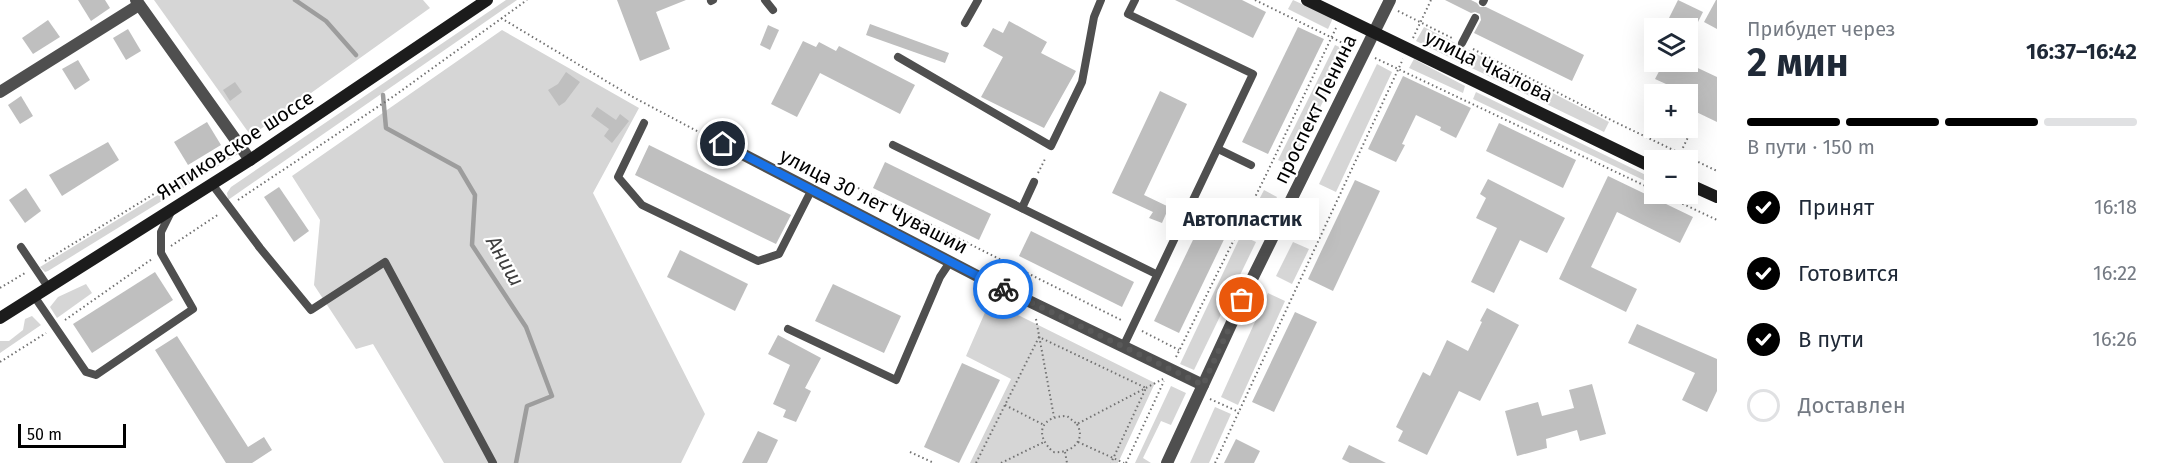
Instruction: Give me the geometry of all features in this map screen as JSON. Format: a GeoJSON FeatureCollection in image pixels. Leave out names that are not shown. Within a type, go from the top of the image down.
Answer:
{"type":"FeatureCollection","features":[{"type":"Feature","properties":{"kind":"main road","name":"Янтиковское шоссе"},"geometry":{"type":"LineString","coordinates":[[0,318],[249,160],[487,0]]}},
{"type":"Feature","properties":{"kind":"main road","name":"улица Чкалова"},"geometry":{"type":"LineString","coordinates":[[1307,0],[1644,163]]}},
{"type":"Feature","properties":{"kind":"main road"},"geometry":{"type":"LineString","coordinates":[[1698,188],[1717,197]]}},
{"type":"Feature","properties":{"kind":"street"},"geometry":{"type":"LineString","coordinates":[[0,92],[138,2],[249,160]]}},
{"type":"Feature","properties":{"kind":"street","name":"проспект Ленина"},"geometry":{"type":"LineString","coordinates":[[1167,463],[1252,279],[1389,3]]}},
{"type":"Feature","properties":{"kind":"street","name":"улица 30 лет Чувашии"},"geometry":{"type":"LineString","coordinates":[[723,144],[950,262],[1203,385]]}},
{"type":"Feature","properties":{"kind":"lane"},"geometry":{"type":"LineString","coordinates":[[765,0],[773,10]]}},
{"type":"Feature","properties":{"kind":"lane"},"geometry":{"type":"LineString","coordinates":[[965,23],[978,0]]}},
{"type":"Feature","properties":{"kind":"lane"},"geometry":{"type":"LineString","coordinates":[[898,57],[1052,146],[1082,82],[1094,17],[1101,0]]}},
{"type":"Feature","properties":{"kind":"lane"},"geometry":{"type":"LineString","coordinates":[[1123,347],[1253,74],[1128,14],[1134,0]]}},
{"type":"Feature","properties":{"kind":"lane"},"geometry":{"type":"LineString","coordinates":[[1462,43],[1475,18]]}},
{"type":"Feature","properties":{"kind":"lane"},"geometry":{"type":"LineString","coordinates":[[644,123],[618,177],[642,205],[758,261],[779,254],[810,191]]}},
{"type":"Feature","properties":{"kind":"lane"},"geometry":{"type":"LineString","coordinates":[[894,145],[1156,274]]}},
{"type":"Feature","properties":{"kind":"lane"},"geometry":{"type":"LineString","coordinates":[[1218,149],[1251,165]]}},
{"type":"Feature","properties":{"kind":"lane"},"geometry":{"type":"LineString","coordinates":[[1022,208],[1034,182]]}},
{"type":"Feature","properties":{"kind":"lane"},"geometry":{"type":"LineString","coordinates":[[212,184],[311,310],[384,262],[493,463]]}},
{"type":"Feature","properties":{"kind":"lane"},"geometry":{"type":"LineString","coordinates":[[34,296],[86,372],[96,375],[193,309],[161,253],[161,232],[173,209]]}},
{"type":"Feature","properties":{"kind":"lane"},"geometry":{"type":"LineString","coordinates":[[21,247],[48,287]]}},
{"type":"Feature","properties":{"kind":"lane"},"geometry":{"type":"LineString","coordinates":[[788,329],[896,380],[940,277],[950,262]]}},
{"type":"Feature","properties":{"kind":"path"},"geometry":{"type":"LineString","coordinates":[[0,362],[394,96],[527,0]]}},
{"type":"Feature","properties":{"kind":"path"},"geometry":{"type":"LineString","coordinates":[[1255,0],[1644,185]]}},
{"type":"Feature","properties":{"kind":"path"},"geometry":{"type":"LineString","coordinates":[[1215,463],[1431,0]]}},
{"type":"Feature","properties":{"kind":"path"},"geometry":{"type":"LineString","coordinates":[[1389,3],[1421,22],[1672,150]]}},
{"type":"Feature","properties":{"kind":"path"},"geometry":{"type":"LineString","coordinates":[[1170,370],[1341,16]]}},
{"type":"Feature","properties":{"kind":"path"},"geometry":{"type":"LineString","coordinates":[[501,18],[631,96],[723,144]]}},
{"type":"Feature","properties":{"kind":"path"},"geometry":{"type":"LineString","coordinates":[[0,288],[237,143]]}},
{"type":"Feature","properties":{"kind":"path"},"geometry":{"type":"LineString","coordinates":[[1034,182],[1052,146]]}},
{"type":"Feature","properties":{"kind":"path"},"geometry":{"type":"LineString","coordinates":[[1698,162],[1717,171]]}},
{"type":"Feature","properties":{"kind":"path"},"geometry":{"type":"LineString","coordinates":[[854,186],[1179,350]]}},
{"type":"Feature","properties":{"kind":"path"},"geometry":{"type":"LineString","coordinates":[[1193,201],[1241,226]]}},
{"type":"Feature","properties":{"kind":"path"},"geometry":{"type":"LineString","coordinates":[[1683,204],[1717,220]]}},
{"type":"Feature","properties":{"kind":"path"},"geometry":{"type":"LineString","coordinates":[[1035,314],[1054,417]]}},
{"type":"Feature","properties":{"kind":"path"},"geometry":{"type":"LineString","coordinates":[[1039,337],[1146,388]]}},
{"type":"Feature","properties":{"kind":"path"},"geometry":{"type":"LineString","coordinates":[[976,463],[1039,337]]}},
{"type":"Feature","properties":{"kind":"path"},"geometry":{"type":"LineString","coordinates":[[1077,424],[1166,378],[1125,463],[1078,442]]}},
{"type":"Feature","properties":{"kind":"path"},"geometry":{"type":"LineString","coordinates":[[1111,463],[1146,388]]}},
{"type":"Feature","properties":{"kind":"path"},"geometry":{"type":"LineString","coordinates":[[1005,405],[1044,425]]}},
{"type":"Feature","properties":{"kind":"path"},"geometry":{"type":"LineString","coordinates":[[1067,416],[1077,424],[1080,433],[1078,442],[1065,452],[1053,452],[1044,442],[1042,435],[1044,425],[1054,417],[1067,416]]}},
{"type":"Feature","properties":{"kind":"path"},"geometry":{"type":"LineString","coordinates":[[1001,463],[1044,442]]}},
{"type":"Feature","properties":{"kind":"path"},"geometry":{"type":"LineString","coordinates":[[910,452],[934,463]]}},
{"type":"Feature","properties":{"kind":"path"},"geometry":{"type":"LineString","coordinates":[[1065,452],[1067,463]]}},
{"type":"Feature","properties":{"kind":"shaded area"},"geometry":{"type":"Polygon","coordinates":[[[154,0],[423,0],[430,8],[251,136],[154,0]]]}},
{"type":"Feature","properties":{"kind":"shaded area"},"geometry":{"type":"Polygon","coordinates":[[[506,0],[517,0],[228,200],[227,193],[231,187],[506,0]]]}},
{"type":"Feature","properties":{"kind":"shaded area"},"geometry":{"type":"Polygon","coordinates":[[[1293,0],[1333,18],[1328,29],[1288,9],[1293,0]]]}},
{"type":"Feature","properties":{"kind":"shaded area"},"geometry":{"type":"Polygon","coordinates":[[[1424,27],[1609,122],[1604,132],[1416,41],[1424,27]]]}},
{"type":"Feature","properties":{"kind":"shaded area"},"geometry":{"type":"Polygon","coordinates":[[[502,30],[639,108],[593,193],[705,414],[681,463],[444,463],[373,344],[356,349],[314,285],[320,220],[292,176],[502,30]]]}},
{"type":"Feature","properties":{"kind":"shaded area"},"geometry":{"type":"Polygon","coordinates":[[[1335,45],[1348,51],[1291,166],[1278,160],[1335,45]]]}},
{"type":"Feature","properties":{"kind":"shaded area"},"geometry":{"type":"Polygon","coordinates":[[[1414,59],[1465,86],[1463,93],[1409,68],[1414,59]]]}},
{"type":"Feature","properties":{"kind":"shaded area"},"geometry":{"type":"Polygon","coordinates":[[[1377,64],[1392,72],[1336,192],[1319,184],[1377,64]]]}},
{"type":"Feature","properties":{"kind":"shaded area"},"geometry":{"type":"Polygon","coordinates":[[[1476,92],[1644,174],[1644,180],[1473,99],[1476,92]]]}},
{"type":"Feature","properties":{"kind":"shaded area"},"geometry":{"type":"Polygon","coordinates":[[[235,148],[238,154],[48,271],[45,272],[40,267],[235,148]]]}},
{"type":"Feature","properties":{"kind":"shaded area"},"geometry":{"type":"Polygon","coordinates":[[[1264,190],[1277,197],[1258,233],[1245,227],[1264,190]]]}},
{"type":"Feature","properties":{"kind":"shaded area"},"geometry":{"type":"Polygon","coordinates":[[[1241,235],[1256,242],[1194,370],[1180,364],[1241,235]]]}},
{"type":"Feature","properties":{"kind":"shaded area"},"geometry":{"type":"Polygon","coordinates":[[[1293,242],[1309,249],[1292,284],[1276,276],[1293,242]]]}},
{"type":"Feature","properties":{"kind":"shaded area"},"geometry":{"type":"Polygon","coordinates":[[[86,284],[92,293],[57,318],[50,307],[58,297],[86,284]]]}},
{"type":"Feature","properties":{"kind":"shaded area"},"geometry":{"type":"Polygon","coordinates":[[[1268,293],[1285,301],[1238,405],[1221,397],[1268,293]]]}},
{"type":"Feature","properties":{"kind":"shaded area"},"geometry":{"type":"Polygon","coordinates":[[[990,301],[1155,383],[1118,463],[970,463],[1011,379],[966,356],[990,301]]]}},
{"type":"Feature","properties":{"kind":"shaded area"},"geometry":{"type":"Polygon","coordinates":[[[32,316],[41,325],[0,353],[0,341],[9,341],[23,330],[25,319],[32,316]]]}},
{"type":"Feature","properties":{"kind":"shaded area"},"geometry":{"type":"Polygon","coordinates":[[[1171,386],[1186,393],[1171,425],[1161,421],[1143,458],[1151,463],[1135,463],[1171,386]]]}},
{"type":"Feature","properties":{"kind":"shaded area"},"geometry":{"type":"Polygon","coordinates":[[[1215,407],[1231,414],[1209,463],[1190,463],[1215,407]]]}},
{"type":"Feature","properties":{"kind":"building"},"geometry":{"type":"Polygon","coordinates":[[[78,0],[105,0],[110,8],[91,21],[78,0]]]}},
{"type":"Feature","properties":{"kind":"building"},"geometry":{"type":"Polygon","coordinates":[[[617,0],[686,0],[656,12],[670,49],[640,61],[617,0]]]}},
{"type":"Feature","properties":{"kind":"building"},"geometry":{"type":"Polygon","coordinates":[[[1175,0],[1242,0],[1266,12],[1253,38],[1175,0]]]}},
{"type":"Feature","properties":{"kind":"building"},"geometry":{"type":"Polygon","coordinates":[[[1445,0],[1471,0],[1480,7],[1486,7],[1584,55],[1572,81],[1474,33],[1481,20],[1480,14],[1471,13],[1445,0]]]}},
{"type":"Feature","properties":{"kind":"building"},"geometry":{"type":"Polygon","coordinates":[[[1678,0],[1703,12],[1698,22],[1698,18],[1669,18],[1678,0]]]}},
{"type":"Feature","properties":{"kind":"building"},"geometry":{"type":"Polygon","coordinates":[[[1717,0],[1717,29],[1704,22],[1717,0]]]}},
{"type":"Feature","properties":{"kind":"building"},"geometry":{"type":"Polygon","coordinates":[[[48,20],[60,37],[33,54],[22,38],[48,20]]]}},
{"type":"Feature","properties":{"kind":"building"},"geometry":{"type":"Polygon","coordinates":[[[1009,21],[1047,42],[1041,53],[1076,71],[1044,128],[981,97],[1003,57],[983,46],[993,28],[1003,33],[1009,21]]]}},
{"type":"Feature","properties":{"kind":"building"},"geometry":{"type":"Polygon","coordinates":[[[870,24],[949,53],[945,63],[866,35],[870,24]]]}},
{"type":"Feature","properties":{"kind":"building"},"geometry":{"type":"Polygon","coordinates":[[[768,25],[779,30],[770,50],[760,45],[768,25]]]}},
{"type":"Feature","properties":{"kind":"building"},"geometry":{"type":"Polygon","coordinates":[[[1298,27],[1324,39],[1268,154],[1242,142],[1298,27]]]}},
{"type":"Feature","properties":{"kind":"building"},"geometry":{"type":"Polygon","coordinates":[[[128,29],[141,51],[126,60],[113,38],[128,29]]]}},
{"type":"Feature","properties":{"kind":"building"},"geometry":{"type":"Polygon","coordinates":[[[803,41],[816,47],[819,42],[836,51],[839,46],[915,85],[900,114],[820,73],[797,117],[771,104],[803,41]]]}},
{"type":"Feature","properties":{"kind":"building"},"geometry":{"type":"Polygon","coordinates":[[[78,60],[90,80],[75,90],[62,69],[78,60]]]}},
{"type":"Feature","properties":{"kind":"building"},"geometry":{"type":"Polygon","coordinates":[[[1698,68],[1717,77],[1717,122],[1698,113],[1698,84],[1666,84],[1655,79],[1659,72],[1698,72],[1698,68]]]}},
{"type":"Feature","properties":{"kind":"building"},"geometry":{"type":"Polygon","coordinates":[[[566,72],[580,82],[565,102],[559,106],[548,90],[558,84],[566,72]]]}},
{"type":"Feature","properties":{"kind":"building"},"geometry":{"type":"Polygon","coordinates":[[[1403,76],[1471,108],[1456,138],[1440,130],[1441,127],[1416,115],[1396,162],[1368,149],[1403,76]]]}},
{"type":"Feature","properties":{"kind":"building"},"geometry":{"type":"Polygon","coordinates":[[[235,82],[242,92],[230,101],[223,90],[235,82]]]}},
{"type":"Feature","properties":{"kind":"building"},"geometry":{"type":"Polygon","coordinates":[[[1160,91],[1187,104],[1144,195],[1169,207],[1162,223],[1149,218],[1153,212],[1112,193],[1160,91]]]}},
{"type":"Feature","properties":{"kind":"building"},"geometry":{"type":"Polygon","coordinates":[[[21,96],[33,116],[20,124],[8,105],[21,96]]]}},
{"type":"Feature","properties":{"kind":"building"},"geometry":{"type":"Polygon","coordinates":[[[597,107],[616,120],[620,114],[629,121],[612,143],[604,136],[609,129],[591,116],[597,107]]]}},
{"type":"Feature","properties":{"kind":"building"},"geometry":{"type":"Polygon","coordinates":[[[207,122],[221,145],[188,165],[174,142],[207,122]]]}},
{"type":"Feature","properties":{"kind":"building"},"geometry":{"type":"Polygon","coordinates":[[[1499,123],[1576,160],[1563,188],[1486,151],[1499,123]]]}},
{"type":"Feature","properties":{"kind":"building"},"geometry":{"type":"Polygon","coordinates":[[[108,142],[119,160],[62,196],[49,175],[108,142]]]}},
{"type":"Feature","properties":{"kind":"building"},"geometry":{"type":"Polygon","coordinates":[[[649,145],[791,215],[776,244],[635,175],[649,145]]]}},
{"type":"Feature","properties":{"kind":"building"},"geometry":{"type":"Polygon","coordinates":[[[885,162],[991,214],[979,240],[873,188],[885,162]]]}},
{"type":"Feature","properties":{"kind":"building"},"geometry":{"type":"Polygon","coordinates":[[[1608,176],[1644,193],[1644,204],[1666,204],[1693,217],[1680,243],[1617,212],[1591,267],[1637,289],[1626,312],[1559,279],[1608,176]]]}},
{"type":"Feature","properties":{"kind":"building"},"geometry":{"type":"Polygon","coordinates":[[[1488,179],[1565,218],[1547,253],[1520,240],[1494,293],[1471,282],[1497,228],[1476,218],[1486,198],[1480,194],[1488,179]]]}},
{"type":"Feature","properties":{"kind":"building"},"geometry":{"type":"Polygon","coordinates":[[[1355,180],[1380,191],[1333,291],[1308,279],[1355,180]]]}},
{"type":"Feature","properties":{"kind":"building"},"geometry":{"type":"Polygon","coordinates":[[[279,187],[309,231],[294,242],[264,197],[279,187]]]}},
{"type":"Feature","properties":{"kind":"building"},"geometry":{"type":"Polygon","coordinates":[[[26,188],[41,211],[25,223],[9,200],[26,188]]]}},
{"type":"Feature","properties":{"kind":"building"},"geometry":{"type":"Polygon","coordinates":[[[1205,215],[1230,227],[1179,333],[1154,321],[1205,215]]]}},
{"type":"Feature","properties":{"kind":"building"},"geometry":{"type":"Polygon","coordinates":[[[1031,231],[1134,282],[1122,307],[1019,256],[1031,231]]]}},
{"type":"Feature","properties":{"kind":"building"},"geometry":{"type":"Polygon","coordinates":[[[680,250],[748,284],[735,311],[667,277],[680,250]]]}},
{"type":"Feature","properties":{"kind":"building"},"geometry":{"type":"Polygon","coordinates":[[[155,272],[173,300],[92,353],[73,324],[155,272]]]}},
{"type":"Feature","properties":{"kind":"building"},"geometry":{"type":"Polygon","coordinates":[[[833,284],[901,316],[884,353],[815,321],[833,284]]]}},
{"type":"Feature","properties":{"kind":"building"},"geometry":{"type":"Polygon","coordinates":[[[1487,308],[1519,325],[1480,401],[1459,391],[1427,455],[1398,441],[1403,431],[1396,427],[1423,372],[1430,376],[1447,340],[1468,351],[1487,308]]]}},
{"type":"Feature","properties":{"kind":"building"},"geometry":{"type":"Polygon","coordinates":[[[1295,312],[1317,322],[1274,412],[1252,402],[1295,312]]]}},
{"type":"Feature","properties":{"kind":"building"},"geometry":{"type":"Polygon","coordinates":[[[1637,324],[1717,359],[1717,391],[1707,412],[1682,400],[1695,373],[1628,343],[1637,324]]]}},
{"type":"Feature","properties":{"kind":"building"},"geometry":{"type":"Polygon","coordinates":[[[778,335],[821,358],[805,388],[811,391],[796,422],[783,417],[786,410],[773,404],[790,365],[768,354],[778,335]]]}},
{"type":"Feature","properties":{"kind":"building"},"geometry":{"type":"Polygon","coordinates":[[[177,336],[248,447],[264,437],[272,450],[252,463],[226,463],[155,350],[177,336]]]}},
{"type":"Feature","properties":{"kind":"building"},"geometry":{"type":"Polygon","coordinates":[[[962,363],[1000,380],[959,463],[924,447],[962,363]]]}},
{"type":"Feature","properties":{"kind":"building"},"geometry":{"type":"Polygon","coordinates":[[[1592,384],[1606,434],[1580,441],[1577,430],[1546,439],[1547,448],[1517,456],[1505,411],[1538,402],[1542,416],[1574,408],[1569,390],[1592,384]]]}},
{"type":"Feature","properties":{"kind":"building"},"geometry":{"type":"Polygon","coordinates":[[[758,431],[778,440],[767,463],[742,463],[758,431]]]}},
{"type":"Feature","properties":{"kind":"building"},"geometry":{"type":"Polygon","coordinates":[[[1236,439],[1260,451],[1254,463],[1224,463],[1236,439]]]}},
{"type":"Feature","properties":{"kind":"building"},"geometry":{"type":"Polygon","coordinates":[[[1349,445],[1386,463],[1350,463],[1342,459],[1349,445]]]}},
{"type":"Feature","properties":{"kind":"waterway","name":"Аниш"},"geometry":{"type":"LineString","coordinates":[[295,0],[326,21],[356,55]]}},
{"type":"Feature","properties":{"kind":"waterway","name":"Аниш"},"geometry":{"type":"LineString","coordinates":[[383,95],[386,128],[459,168],[475,195],[472,245],[526,327],[552,396],[527,406],[516,463]]}},
{"type":"Feature","properties":{"kind":"way so far"},"geometry":{"type":"LineString","coordinates":[[1003,289],[1203,385],[1242,300]]}},
{"type":"Feature","properties":{"kind":"place","name":"Автопластик"},"geometry":{"type":"Point","coordinates":[1242,300]}},
{"type":"Feature","properties":{"kind":"route"},"geometry":{"type":"LineString","coordinates":[[723,144],[1003,289]]}}]}
